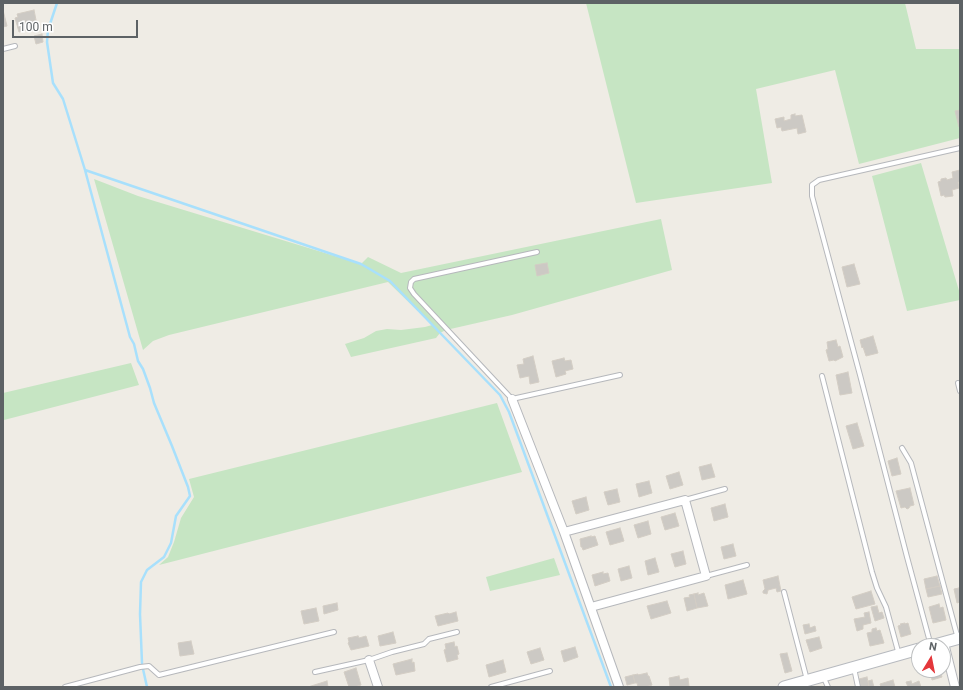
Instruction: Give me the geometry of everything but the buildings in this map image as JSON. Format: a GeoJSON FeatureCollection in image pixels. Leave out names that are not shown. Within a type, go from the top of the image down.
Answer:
{"type":"FeatureCollection","features":[{"type":"Feature","properties":{"kind":"street"},"geometry":{"type":"LineString","coordinates":[[512,399],[564,532],[619,687]]}},
{"type":"Feature","properties":{"kind":"street"},"geometry":{"type":"LineString","coordinates":[[564,532],[686,500],[706,576],[591,607]]}},
{"type":"Feature","properties":{"kind":"street"},"geometry":{"type":"LineString","coordinates":[[784,687],[911,651]]}},
{"type":"Feature","properties":{"kind":"street"},"geometry":{"type":"LineString","coordinates":[[369,660],[378,687]]}},
{"type":"Feature","properties":{"kind":"street"},"geometry":{"type":"LineString","coordinates":[[951,671],[955,687]]}},
{"type":"Feature","properties":{"kind":"lane"},"geometry":{"type":"LineString","coordinates":[[3,49],[15,46]]}},
{"type":"Feature","properties":{"kind":"lane"},"geometry":{"type":"LineString","coordinates":[[929,638],[812,196],[812,185],[819,180],[960,148]]}},
{"type":"Feature","properties":{"kind":"lane"},"geometry":{"type":"LineString","coordinates":[[537,252],[414,279],[411,282],[410,288],[512,399],[620,375]]}},
{"type":"Feature","properties":{"kind":"lane"},"geometry":{"type":"LineString","coordinates":[[822,376],[872,572],[877,588],[886,607],[899,655]]}},
{"type":"Feature","properties":{"kind":"lane"},"geometry":{"type":"LineString","coordinates":[[958,383],[960,391]]}},
{"type":"Feature","properties":{"kind":"lane"},"geometry":{"type":"LineString","coordinates":[[902,448],[911,462],[959,638]]}},
{"type":"Feature","properties":{"kind":"lane"},"geometry":{"type":"LineString","coordinates":[[686,500],[725,489]]}},
{"type":"Feature","properties":{"kind":"lane"},"geometry":{"type":"LineString","coordinates":[[706,576],[747,565]]}},
{"type":"Feature","properties":{"kind":"lane"},"geometry":{"type":"LineString","coordinates":[[784,592],[807,681]]}},
{"type":"Feature","properties":{"kind":"lane"},"geometry":{"type":"LineString","coordinates":[[65,687],[148,666],[159,676],[334,632]]}},
{"type":"Feature","properties":{"kind":"lane"},"geometry":{"type":"LineString","coordinates":[[315,672],[369,660],[392,652],[424,644],[429,639],[457,632]]}},
{"type":"Feature","properties":{"kind":"lane"},"geometry":{"type":"LineString","coordinates":[[854,668],[858,687]]}},
{"type":"Feature","properties":{"kind":"lane"},"geometry":{"type":"LineString","coordinates":[[491,687],[550,671]]}},
{"type":"Feature","properties":{"kind":"lane"},"geometry":{"type":"LineString","coordinates":[[823,676],[828,687]]}},
{"type":"Feature","properties":{"kind":"green space"},"geometry":{"type":"Polygon","coordinates":[[[586,3],[905,3],[916,49],[960,49],[960,138],[859,164],[835,70],[756,89],[772,183],[636,203],[586,3]]]}},
{"type":"Feature","properties":{"kind":"green space"},"geometry":{"type":"Polygon","coordinates":[[[921,163],[960,294],[960,300],[907,311],[872,176],[921,163]]]}},
{"type":"Feature","properties":{"kind":"green space"},"geometry":{"type":"Polygon","coordinates":[[[94,179],[138,196],[361,264],[368,257],[401,273],[661,219],[672,270],[512,315],[446,330],[440,333],[436,338],[351,357],[345,344],[364,338],[376,331],[387,329],[401,330],[432,325],[388,282],[169,335],[153,341],[143,350],[94,179]]]}},
{"type":"Feature","properties":{"kind":"green space"},"geometry":{"type":"Polygon","coordinates":[[[131,363],[139,385],[4,420],[3,419],[3,393],[131,363]]]}},
{"type":"Feature","properties":{"kind":"green space"},"geometry":{"type":"Polygon","coordinates":[[[497,403],[522,472],[159,565],[168,557],[181,518],[194,497],[189,479],[497,403]]]}},
{"type":"Feature","properties":{"kind":"green space"},"geometry":{"type":"Polygon","coordinates":[[[554,558],[560,575],[490,591],[486,577],[554,558]]]}},
{"type":"Feature","properties":{"kind":"waterway"},"geometry":{"type":"LineString","coordinates":[[57,3],[48,30],[47,42],[53,83],[63,99],[85,170],[130,337],[134,344],[138,361],[143,369],[154,403],[188,487],[190,496],[176,516],[171,543],[164,557],[147,570],[141,582],[140,614],[142,663]]}},
{"type":"Feature","properties":{"kind":"waterway"},"geometry":{"type":"LineString","coordinates":[[85,170],[361,264],[390,281],[500,395],[509,412],[611,687]]}},
{"type":"Feature","properties":{"kind":"waterway"},"geometry":{"type":"LineString","coordinates":[[143,669],[147,687]]}}]}
